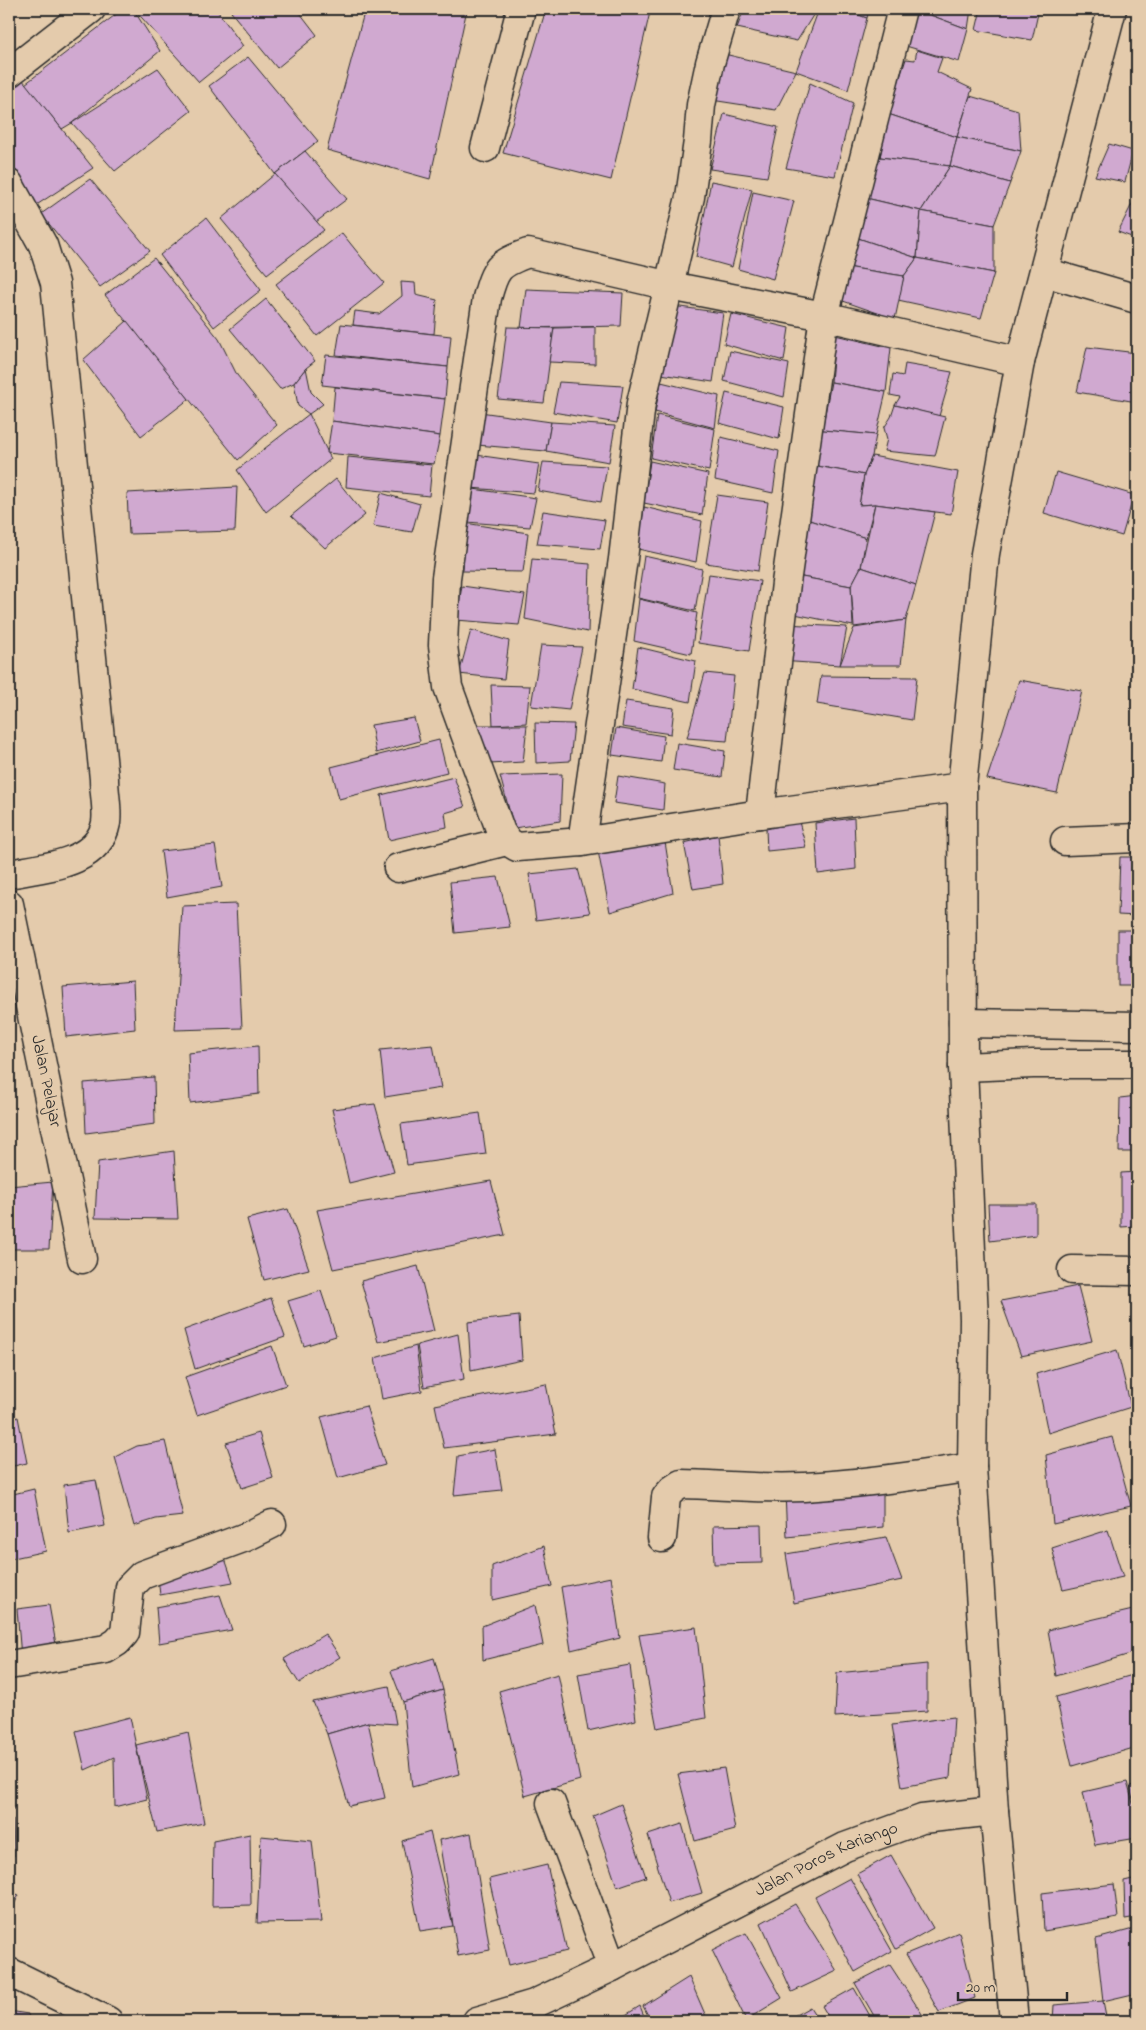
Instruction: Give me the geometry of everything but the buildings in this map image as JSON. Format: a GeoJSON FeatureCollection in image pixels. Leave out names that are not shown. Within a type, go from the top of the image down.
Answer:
{"type":"FeatureCollection","features":[{"type":"Feature","properties":{"kind":"street"},"geometry":{"type":"LineString","coordinates":[[9,73],[91,9]]}},
{"type":"Feature","properties":{"kind":"street"},"geometry":{"type":"LineString","coordinates":[[485,148],[521,9]]}},
{"type":"Feature","properties":{"kind":"street"},"geometry":{"type":"LineString","coordinates":[[582,842],[624,559],[641,403],[690,197],[698,141],[700,105],[726,9]]}},
{"type":"Feature","properties":{"kind":"street"},"geometry":{"type":"LineString","coordinates":[[760,814],[786,583],[824,316],[902,9]]}},
{"type":"Feature","properties":{"kind":"street"},"geometry":{"type":"LineString","coordinates":[[1014,2021],[994,1811],[972,1467],[974,1318],[963,1067],[962,787],[984,554],[1020,362],[1112,9]]}},
{"type":"Feature","properties":{"kind":"street"},"geometry":{"type":"LineString","coordinates":[[9,184],[43,245],[55,283],[104,780],[106,822],[100,840],[88,852],[68,862],[9,874]]}},
{"type":"Feature","properties":{"kind":"street"},"geometry":{"type":"LineString","coordinates":[[962,787],[760,814],[582,842],[517,847],[507,841],[501,832],[448,687],[443,645],[446,578],[486,298],[493,275],[505,262],[528,253],[670,286],[824,316],[1020,362]]}},
{"type":"Feature","properties":{"kind":"street"},"geometry":{"type":"LineString","coordinates":[[1044,272],[1137,299]]}},
{"type":"Feature","properties":{"kind":"street"},"geometry":{"type":"LineString","coordinates":[[1065,840],[1137,838]]}},
{"type":"Feature","properties":{"kind":"street"},"geometry":{"type":"LineString","coordinates":[[398,868],[507,841]]}},
{"type":"Feature","properties":{"kind":"street","name":"Jalan Pelajar"},"geometry":{"type":"LineString","coordinates":[[9,904],[82,1260]]}},
{"type":"Feature","properties":{"kind":"street"},"geometry":{"type":"LineString","coordinates":[[963,1023],[1137,1026]]}},
{"type":"Feature","properties":{"kind":"street"},"geometry":{"type":"LineString","coordinates":[[963,1067],[1033,1064],[1137,1064]]}},
{"type":"Feature","properties":{"kind":"street"},"geometry":{"type":"LineString","coordinates":[[1072,1270],[1137,1270]]}},
{"type":"Feature","properties":{"kind":"street"},"geometry":{"type":"LineString","coordinates":[[662,1538],[666,1497],[681,1484],[750,1488],[803,1487],[882,1481],[972,1467]]}},
{"type":"Feature","properties":{"kind":"street"},"geometry":{"type":"LineString","coordinates":[[9,1665],[106,1649],[117,1642],[125,1633],[130,1587],[142,1575],[246,1537],[272,1524]]}},
{"type":"Feature","properties":{"kind":"street"},"geometry":{"type":"LineString","coordinates":[[550,1803],[612,1967]]}},
{"type":"Feature","properties":{"kind":"street","name":"Jalan Poros Kariango"},"geometry":{"type":"LineString","coordinates":[[477,2021],[534,2004],[612,1967],[845,1847],[922,1819],[994,1811]]}},
{"type":"Feature","properties":{"kind":"street"},"geometry":{"type":"LineString","coordinates":[[9,1972],[108,2021]]}}]}
